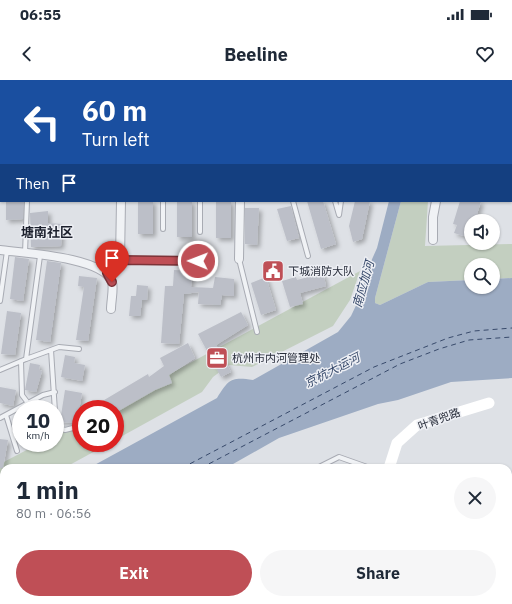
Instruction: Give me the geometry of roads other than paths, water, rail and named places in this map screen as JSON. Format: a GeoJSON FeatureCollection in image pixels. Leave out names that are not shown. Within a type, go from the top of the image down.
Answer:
{"type":"FeatureCollection","features":[{"type":"Feature","properties":{"kind":"street"},"geometry":{"type":"LineString","coordinates":[[107,273],[120,260],[121,202]]}},
{"type":"Feature","properties":{"kind":"street"},"geometry":{"type":"LineString","coordinates":[[239,259],[240,202]]}},
{"type":"Feature","properties":{"kind":"street"},"geometry":{"type":"LineString","coordinates":[[433,240],[433,217],[436,202]]}},
{"type":"Feature","properties":{"kind":"street"},"geometry":{"type":"LineString","coordinates":[[3,250],[81,261],[107,273],[112,282],[111,309]]}},
{"type":"Feature","properties":{"kind":"street","name":"叶青兜路"},"geometry":{"type":"LineString","coordinates":[[390,464],[397,443],[417,425],[489,403]]}},
{"type":"Feature","properties":{"kind":"lane"},"geometry":{"type":"LineString","coordinates":[[25,253],[27,202]]}},
{"type":"Feature","properties":{"kind":"lane"},"geometry":{"type":"LineString","coordinates":[[163,202],[163,229]]}},
{"type":"Feature","properties":{"kind":"lane"},"geometry":{"type":"LineString","coordinates":[[200,202],[200,232]]}},
{"type":"Feature","properties":{"kind":"lane"},"geometry":{"type":"LineString","coordinates":[[293,202],[308,256]]}},
{"type":"Feature","properties":{"kind":"lane"},"geometry":{"type":"LineString","coordinates":[[335,202],[339,215],[342,202]]}},
{"type":"Feature","properties":{"kind":"lane"},"geometry":{"type":"LineString","coordinates":[[0,301],[3,250]]}},
{"type":"Feature","properties":{"kind":"lane"},"geometry":{"type":"LineString","coordinates":[[26,359],[40,256]]}},
{"type":"Feature","properties":{"kind":"lane"},"geometry":{"type":"LineString","coordinates":[[239,259],[257,332]]}},
{"type":"Feature","properties":{"kind":"lane"},"geometry":{"type":"LineString","coordinates":[[120,260],[198,261]]}},
{"type":"Feature","properties":{"kind":"lane"},"geometry":{"type":"LineString","coordinates":[[0,370],[59,347],[79,349]]}},
{"type":"Feature","properties":{"kind":"lane"},"geometry":{"type":"LineString","coordinates":[[51,350],[55,392],[56,427],[65,430],[72,428]]}},
{"type":"Feature","properties":{"kind":"lane"},"geometry":{"type":"LineString","coordinates":[[21,361],[22,395],[26,400]]}},
{"type":"Feature","properties":{"kind":"lane"},"geometry":{"type":"LineString","coordinates":[[34,400],[43,395],[55,392]]}},
{"type":"Feature","properties":{"kind":"lane"},"geometry":{"type":"LineString","coordinates":[[0,418],[12,412]]}},
{"type":"Feature","properties":{"kind":"lane"},"geometry":{"type":"LineString","coordinates":[[6,415],[12,435]]}},
{"type":"Feature","properties":{"kind":"lane"},"geometry":{"type":"LineString","coordinates":[[326,464],[339,457],[359,464]]}},
{"type":"Feature","properties":{"kind":"water","name":"京杭大运河"},"geometry":{"type":"Polygon","coordinates":[[[389,202],[401,202],[375,298],[375,303],[380,305],[428,282],[464,280],[464,294],[500,294],[500,279],[512,278],[512,378],[451,382],[398,400],[378,404],[279,438],[233,464],[96,464],[118,452],[124,452],[124,449],[217,398],[231,381],[235,379],[253,380],[338,332],[351,316],[360,297],[369,266],[377,248],[389,202]]]}},
{"type":"Feature","properties":{"kind":"place","name":"下城消防大队"},"geometry":{"type":"Point","coordinates":[273,271]}},
{"type":"Feature","properties":{"kind":"place","name":"杭州市内河管理处"},"geometry":{"type":"Point","coordinates":[217,358]}},
{"type":"Feature","properties":{"kind":"district","name":"塘南社区"},"geometry":{"type":"Point","coordinates":[47,232]}},
{"type":"Feature","properties":{"kind":"water label","name":"南应加河"},"geometry":{"type":"Point","coordinates":[363,284]}}]}
